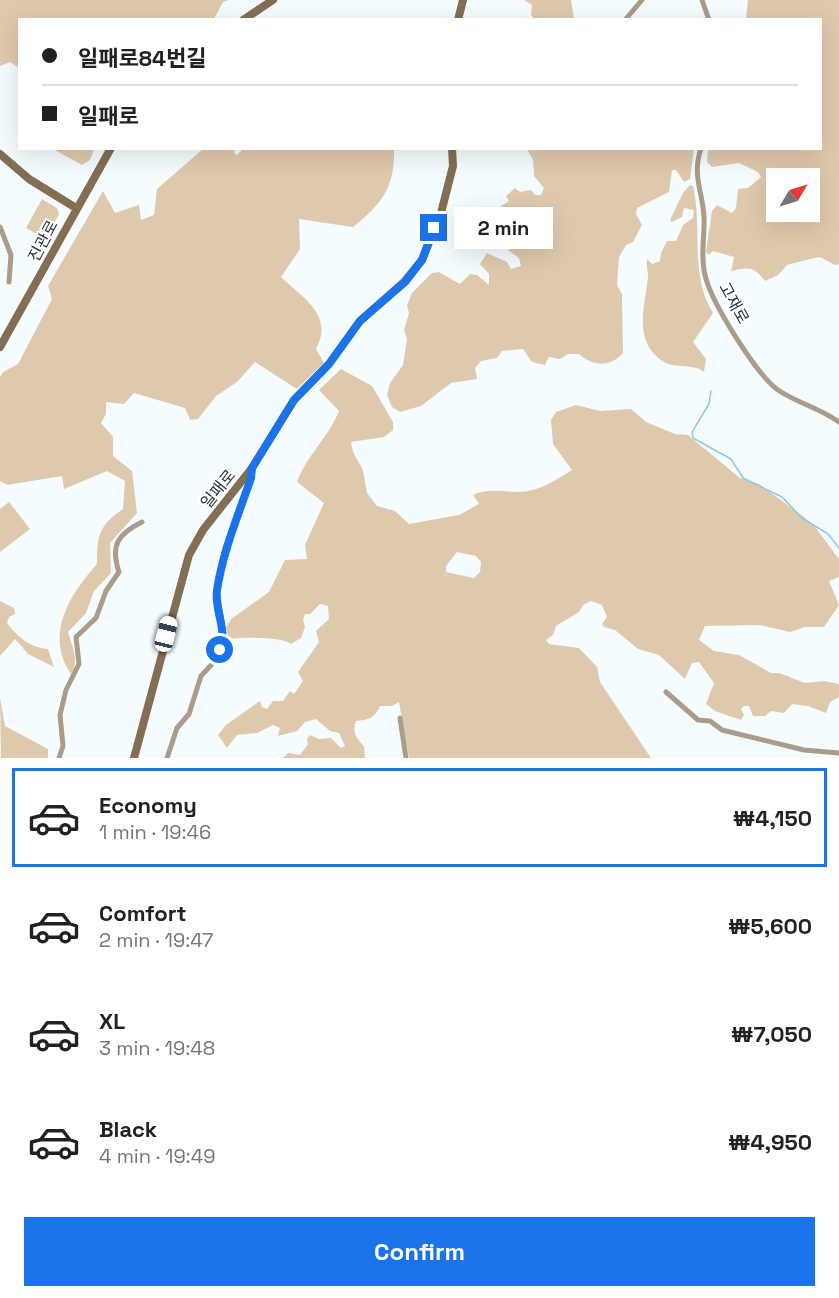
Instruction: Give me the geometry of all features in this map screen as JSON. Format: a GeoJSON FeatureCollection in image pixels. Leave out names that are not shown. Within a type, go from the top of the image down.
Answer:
{"type":"FeatureCollection","features":[{"type":"Feature","properties":{"kind":"street"},"geometry":{"type":"LineString","coordinates":[[246,18],[273,0]]}},
{"type":"Feature","properties":{"kind":"street"},"geometry":{"type":"LineString","coordinates":[[458,18],[463,0]]}},
{"type":"Feature","properties":{"kind":"street"},"geometry":{"type":"LineString","coordinates":[[627,18],[642,0]]}},
{"type":"Feature","properties":{"kind":"street"},"geometry":{"type":"LineString","coordinates":[[702,0],[708,18]]}},
{"type":"Feature","properties":{"kind":"street","name":"진관로"},"geometry":{"type":"LineString","coordinates":[[0,347],[110,150]]}},
{"type":"Feature","properties":{"kind":"street","name":"일패로"},"geometry":{"type":"LineString","coordinates":[[134,758],[189,555],[203,530],[252,468],[294,400],[329,364],[360,321],[405,282],[422,260],[443,203],[453,166],[452,150]]}},
{"type":"Feature","properties":{"kind":"street","name":"고재로"},"geometry":{"type":"LineString","coordinates":[[700,150],[696,179],[704,216],[702,250],[710,290],[727,322],[768,380],[793,398],[839,422]]}},
{"type":"Feature","properties":{"kind":"street"},"geometry":{"type":"LineString","coordinates":[[0,154],[29,179],[76,208]]}},
{"type":"Feature","properties":{"kind":"street"},"geometry":{"type":"LineString","coordinates":[[0,226],[11,255],[9,282]]}},
{"type":"Feature","properties":{"kind":"street"},"geometry":{"type":"LineString","coordinates":[[167,758],[177,728],[189,714],[201,676],[213,663],[222,645],[223,628],[217,590],[222,574],[225,548],[251,478],[252,468]]}},
{"type":"Feature","properties":{"kind":"street"},"geometry":{"type":"LineString","coordinates":[[59,758],[63,746],[60,715],[66,690],[79,664],[76,637],[96,618],[106,591],[119,572],[114,554],[117,543],[130,528],[142,522]]}},
{"type":"Feature","properties":{"kind":"street"},"geometry":{"type":"LineString","coordinates":[[666,692],[698,720],[710,721],[723,730],[804,750],[839,753]]}},
{"type":"Feature","properties":{"kind":"street"},"geometry":{"type":"LineString","coordinates":[[400,718],[406,758]]}},
{"type":"Feature","properties":{"kind":"shaded area"},"geometry":{"type":"Polygon","coordinates":[[[0,0],[229,0],[223,2],[215,18],[18,18],[18,67],[10,62],[0,66],[0,0]]]}},
{"type":"Feature","properties":{"kind":"shaded area"},"geometry":{"type":"Polygon","coordinates":[[[524,0],[571,0],[574,18],[533,18],[531,15],[532,5],[524,0]]]}},
{"type":"Feature","properties":{"kind":"shaded area"},"geometry":{"type":"Polygon","coordinates":[[[748,0],[839,0],[839,264],[835,265],[820,257],[810,259],[787,265],[778,275],[765,281],[754,270],[731,271],[734,257],[713,251],[709,255],[706,252],[712,211],[717,205],[732,213],[736,208],[738,189],[748,188],[761,177],[758,172],[739,163],[712,167],[707,162],[708,150],[822,150],[822,18],[746,18],[748,0]]]}},
{"type":"Feature","properties":{"kind":"shaded area"},"geometry":{"type":"Polygon","coordinates":[[[55,150],[94,150],[90,160],[82,165],[55,150]]]}},
{"type":"Feature","properties":{"kind":"shaded area"},"geometry":{"type":"Polygon","coordinates":[[[202,150],[235,150],[234,153],[237,155],[242,150],[394,150],[394,162],[385,194],[372,210],[353,227],[299,219],[300,249],[281,277],[307,300],[319,317],[321,337],[316,349],[324,363],[297,389],[255,362],[237,382],[216,396],[198,419],[190,420],[185,408],[134,393],[124,404],[106,402],[106,414],[101,423],[113,437],[113,456],[132,471],[137,513],[110,543],[111,573],[94,591],[86,613],[68,632],[75,659],[71,674],[63,659],[60,630],[70,602],[97,564],[99,538],[104,526],[123,509],[125,481],[107,471],[64,489],[62,476],[7,485],[0,481],[0,377],[3,372],[18,364],[52,299],[48,286],[103,191],[115,213],[139,205],[141,220],[154,215],[157,189],[202,150]]]}},
{"type":"Feature","properties":{"kind":"shaded area"},"geometry":{"type":"Polygon","coordinates":[[[528,150],[694,150],[690,179],[684,182],[676,170],[672,170],[669,192],[637,208],[636,214],[642,225],[633,242],[626,245],[619,257],[617,285],[622,294],[623,353],[612,361],[601,364],[590,361],[579,354],[568,354],[560,359],[549,357],[545,365],[532,362],[523,349],[502,351],[497,358],[481,361],[475,368],[477,379],[451,383],[421,406],[400,412],[392,407],[387,395],[390,383],[403,365],[407,339],[404,330],[409,313],[407,305],[412,293],[432,273],[439,272],[460,284],[470,274],[477,275],[489,285],[489,274],[480,264],[487,253],[507,262],[511,269],[521,266],[519,258],[508,250],[512,245],[484,224],[493,211],[509,201],[506,196],[515,188],[520,192],[531,190],[535,195],[541,195],[544,188],[534,176],[533,160],[528,150]]]}},
{"type":"Feature","properties":{"kind":"shaded area"},"geometry":{"type":"Polygon","coordinates":[[[690,185],[693,186],[696,202],[701,283],[713,313],[693,342],[706,359],[704,372],[700,369],[669,364],[654,354],[644,334],[643,323],[648,277],[647,259],[652,264],[660,261],[667,241],[676,241],[683,225],[693,218],[694,210],[684,208],[682,217],[672,222],[670,220],[683,193],[690,185]]]}},
{"type":"Feature","properties":{"kind":"shaded area"},"geometry":{"type":"Polygon","coordinates":[[[42,199],[57,208],[59,214],[46,239],[26,228],[42,199]]]}},
{"type":"Feature","properties":{"kind":"shaded area"},"geometry":{"type":"Polygon","coordinates":[[[341,369],[372,386],[393,422],[393,430],[384,437],[351,442],[353,452],[363,470],[367,493],[377,506],[395,511],[409,524],[459,515],[479,504],[473,495],[479,493],[534,490],[572,470],[553,444],[551,420],[556,412],[576,405],[600,411],[631,409],[646,422],[675,434],[688,435],[740,478],[759,484],[804,517],[816,528],[839,559],[839,577],[829,581],[839,605],[824,627],[805,627],[790,632],[760,625],[705,626],[699,640],[714,651],[739,655],[771,673],[779,673],[805,683],[824,681],[839,684],[839,697],[830,702],[826,713],[808,706],[792,704],[784,713],[771,711],[765,716],[753,716],[749,706],[744,706],[741,709],[744,715],[741,720],[715,711],[706,704],[714,683],[699,662],[692,663],[685,679],[659,655],[638,649],[615,630],[604,627],[602,624],[607,617],[602,605],[591,601],[583,605],[579,612],[556,626],[553,635],[546,640],[549,644],[579,648],[597,667],[600,682],[651,758],[409,758],[399,702],[392,706],[380,706],[371,718],[356,721],[355,732],[364,746],[365,758],[283,758],[288,753],[300,755],[308,744],[307,739],[310,735],[319,739],[331,738],[341,748],[345,746],[339,733],[330,731],[316,719],[305,722],[297,731],[278,736],[280,728],[273,725],[257,733],[237,735],[227,748],[218,735],[226,725],[260,701],[262,707],[267,709],[273,701],[283,701],[290,691],[294,694],[303,681],[298,672],[319,642],[316,631],[329,619],[328,606],[320,604],[310,614],[305,614],[303,620],[305,627],[301,638],[291,644],[271,639],[229,639],[226,628],[231,619],[269,592],[285,560],[307,559],[305,545],[324,503],[297,482],[306,463],[339,411],[319,390],[341,369]],[[457,552],[446,566],[446,572],[474,578],[480,572],[481,562],[476,556],[457,552]]]}},
{"type":"Feature","properties":{"kind":"shaded area"},"geometry":{"type":"Polygon","coordinates":[[[9,502],[30,529],[0,552],[0,509],[9,502]]]}},
{"type":"Feature","properties":{"kind":"shaded area"},"geometry":{"type":"Polygon","coordinates":[[[0,601],[14,608],[15,614],[9,617],[7,623],[11,628],[30,644],[48,649],[54,667],[28,654],[15,639],[0,656],[0,601]]]}},
{"type":"Feature","properties":{"kind":"shaded area"},"geometry":{"type":"Polygon","coordinates":[[[0,698],[5,726],[48,749],[48,758],[1,758],[0,698]]]}},
{"type":"Feature","properties":{"kind":"waterway"},"geometry":{"type":"LineString","coordinates":[[711,391],[709,404],[692,432],[693,438],[731,459],[743,478],[782,497],[802,518],[828,534],[839,548]]}},
{"type":"Feature","properties":{"kind":"route"},"geometry":{"type":"LineString","coordinates":[[220,650],[223,628],[217,590],[228,537],[251,478],[252,468],[274,436],[294,400],[329,364],[360,321],[405,282],[422,260],[434,228]]}}]}
